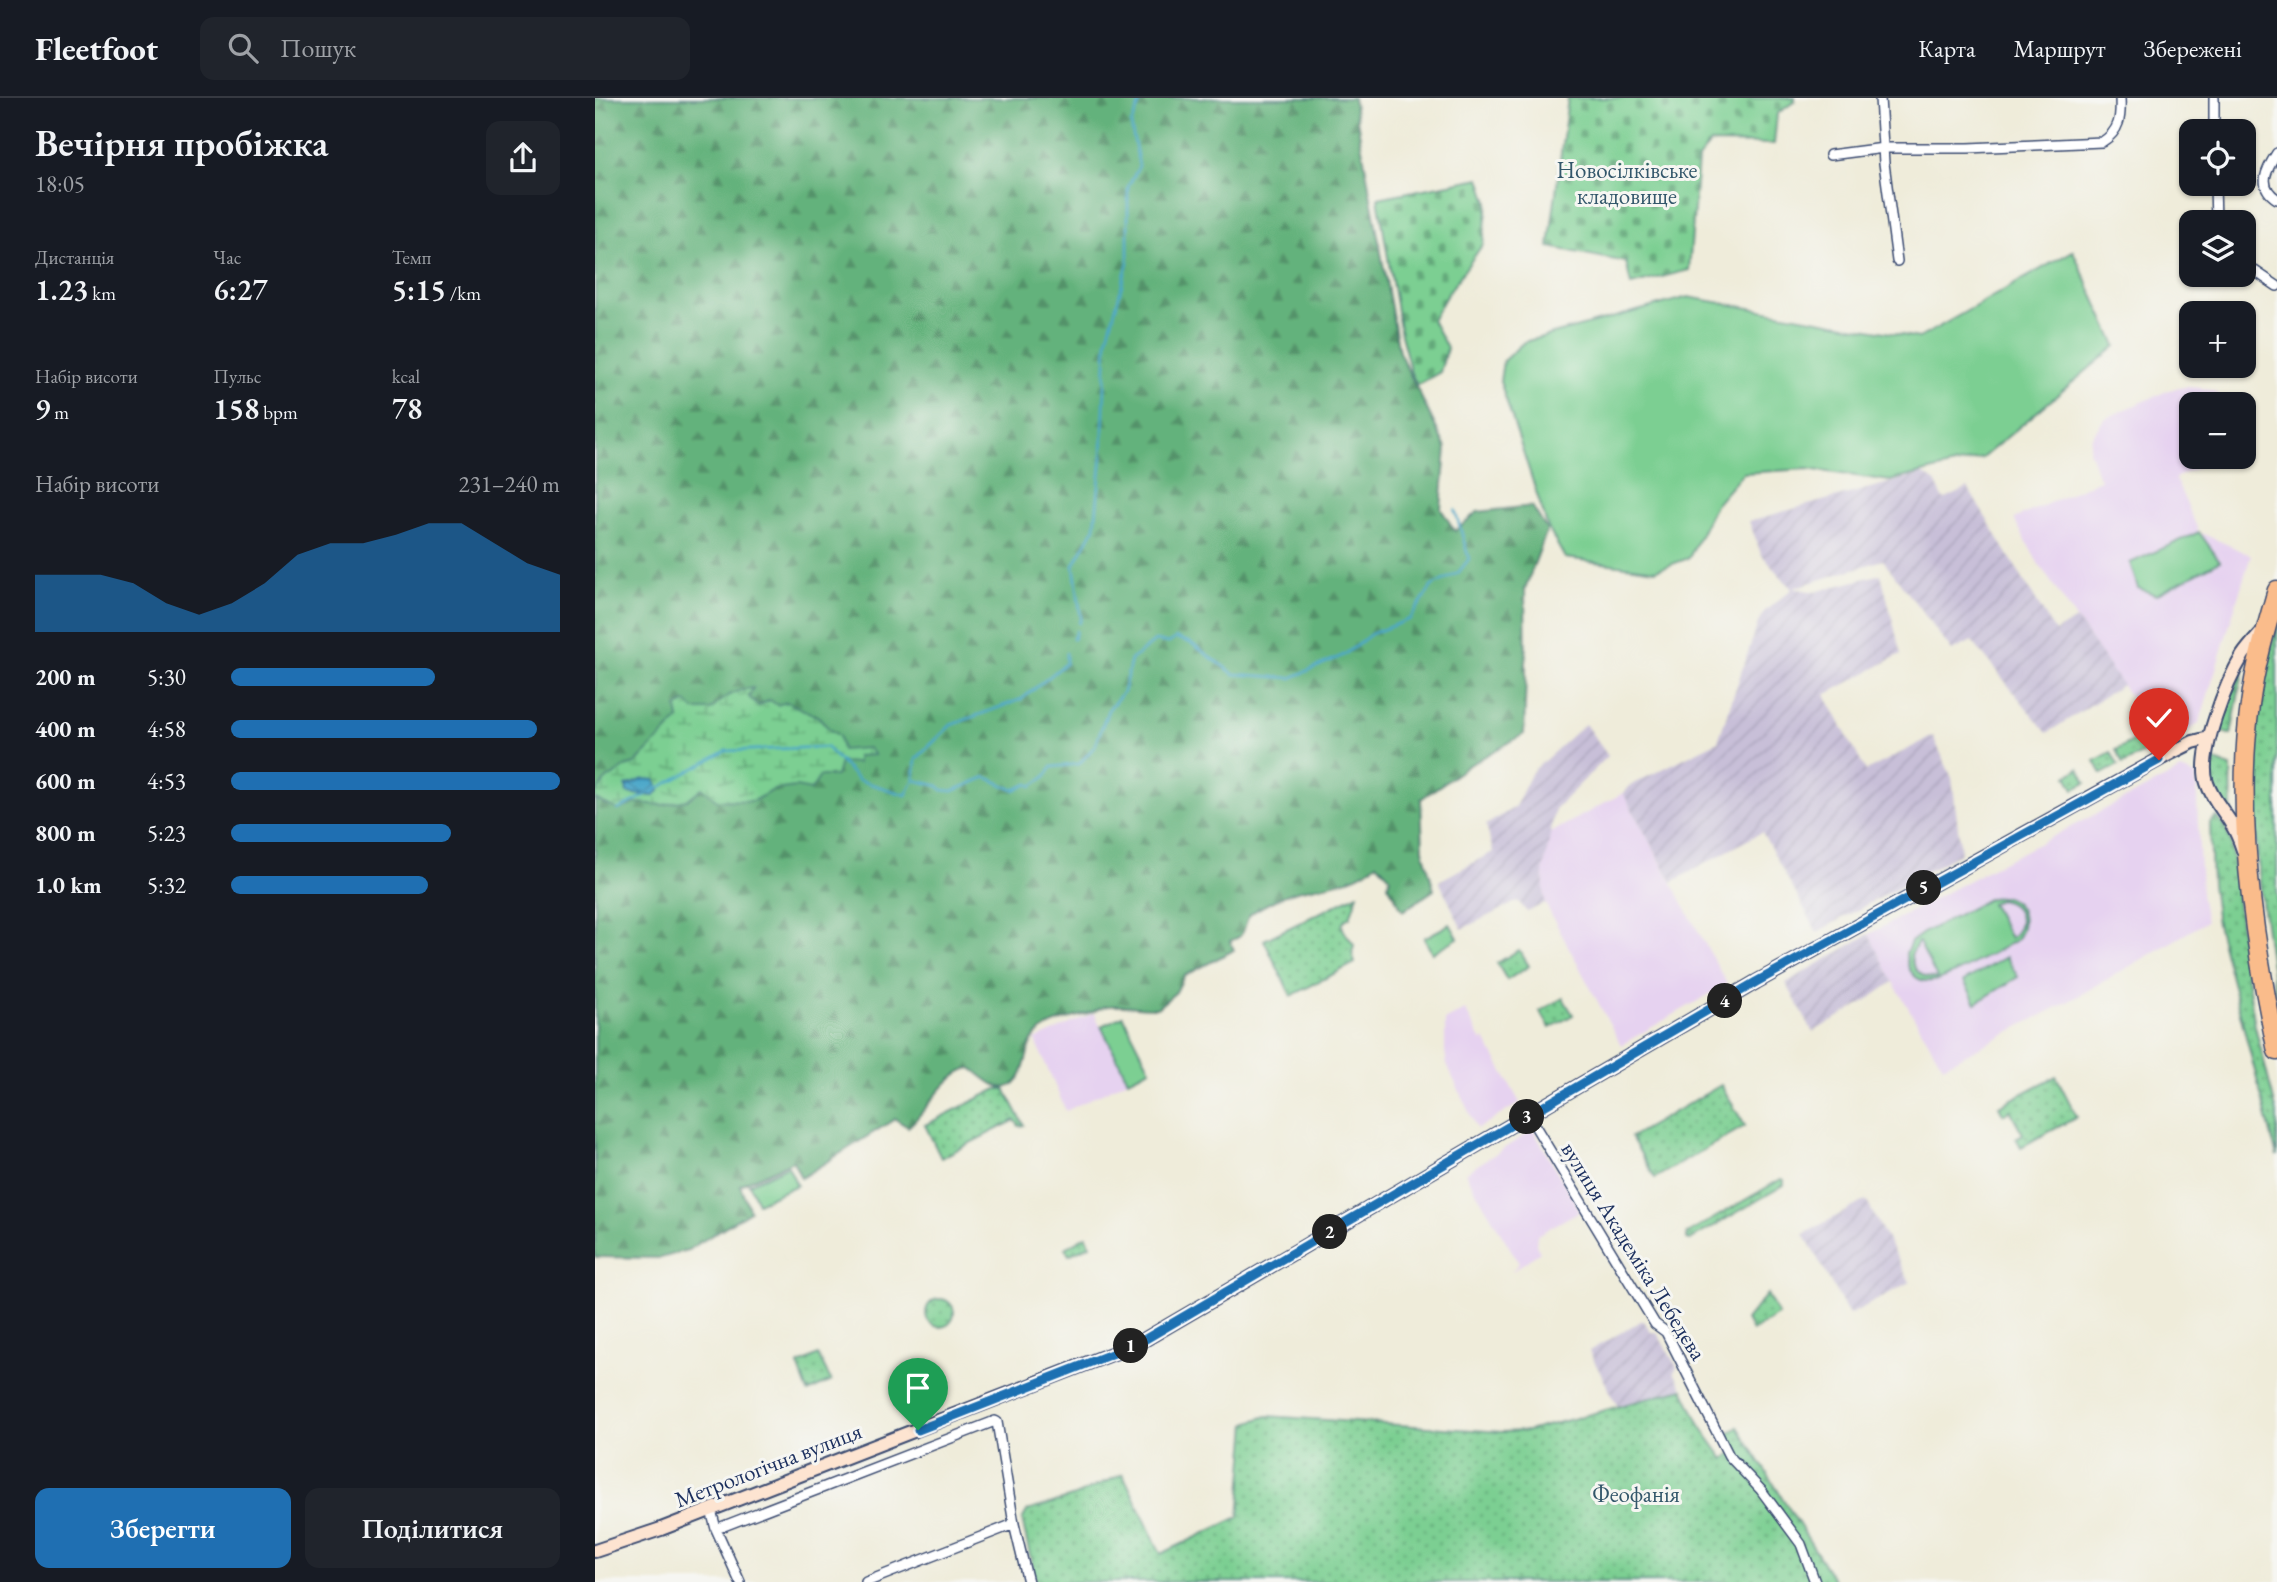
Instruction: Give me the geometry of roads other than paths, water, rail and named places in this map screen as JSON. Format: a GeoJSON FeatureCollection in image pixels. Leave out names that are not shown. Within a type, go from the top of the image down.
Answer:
{"type":"FeatureCollection","features":[{"type":"Feature","properties":{"kind":"highway"},"geometry":{"type":"LineString","coordinates":[[2277,590],[2266,627],[2250,705],[2245,795],[2255,928],[2277,1051]]}},
{"type":"Feature","properties":{"kind":"street"},"geometry":{"type":"LineString","coordinates":[[1880,98],[1884,163],[1897,261]]}},
{"type":"Feature","properties":{"kind":"street"},"geometry":{"type":"LineString","coordinates":[[1830,155],[1884,148],[1968,148],[2102,142],[2111,137],[2121,117],[2120,98]]}},
{"type":"Feature","properties":{"kind":"street"},"geometry":{"type":"LineString","coordinates":[[2214,98],[2214,119]]}},
{"type":"Feature","properties":{"kind":"street"},"geometry":{"type":"LineString","coordinates":[[2277,153],[2269,165],[2265,185],[2266,191],[2277,199]]}},
{"type":"Feature","properties":{"kind":"street"},"geometry":{"type":"LineString","coordinates":[[2256,272],[2277,286]]}},
{"type":"Feature","properties":{"kind":"street"},"geometry":{"type":"LineString","coordinates":[[2249,864],[2237,833],[2206,781],[2205,757],[2209,738],[2237,667],[2266,627]]}},
{"type":"Feature","properties":{"kind":"street","name":"Метрологічна вулиця"},"geometry":{"type":"LineString","coordinates":[[595,1552],[711,1510],[1137,1344],[1887,908],[2171,753],[2193,742],[2209,738]]}},
{"type":"Feature","properties":{"kind":"street","name":"вулиця Академіка Лебедєва"},"geometry":{"type":"LineString","coordinates":[[1529,1116],[1655,1324],[1666,1332],[1729,1456],[1761,1490],[1801,1544],[1815,1582]]}},
{"type":"Feature","properties":{"kind":"street"},"geometry":{"type":"LineString","coordinates":[[716,1529],[994,1421],[997,1422],[1014,1524],[1028,1582]]}},
{"type":"Feature","properties":{"kind":"street"},"geometry":{"type":"LineString","coordinates":[[711,1510],[716,1529],[740,1582]]}},
{"type":"Feature","properties":{"kind":"street"},"geometry":{"type":"LineString","coordinates":[[866,1582],[1014,1524]]}},
{"type":"Feature","properties":{"kind":"water"},"geometry":{"type":"Polygon","coordinates":[[[644,779],[655,780],[660,790],[653,796],[627,793],[626,786],[644,779]]]}},
{"type":"Feature","properties":{"kind":"waterway"},"geometry":{"type":"LineString","coordinates":[[1079,623],[1081,618],[1074,565],[1095,527],[1102,455],[1107,340],[1128,262],[1128,187],[1139,166],[1131,125],[1142,98]]}},
{"type":"Feature","properties":{"kind":"waterway"},"geometry":{"type":"LineString","coordinates":[[655,790],[726,751],[826,747],[858,780],[906,795],[914,780],[953,791],[986,777],[1014,790],[1028,784],[1032,786],[1046,776],[1052,767],[1079,764],[1095,746],[1108,710],[1123,692],[1131,660],[1155,641],[1169,643],[1176,638],[1191,643],[1234,674],[1291,678],[1344,655],[1371,634],[1410,619],[1432,586],[1458,573],[1469,559],[1455,510]]}},
{"type":"Feature","properties":{"kind":"waterway"},"geometry":{"type":"LineString","coordinates":[[1073,639],[1076,631]]}},
{"type":"Feature","properties":{"kind":"waterway"},"geometry":{"type":"LineString","coordinates":[[914,780],[916,759],[951,725],[1022,699],[1066,663],[1066,653]]}},
{"type":"Feature","properties":{"kind":"waterway"},"geometry":{"type":"LineString","coordinates":[[618,810],[646,795]]}},
{"type":"Feature","properties":{"kind":"park label","name":"Новосілківське кладовище"},"geometry":{"type":"Point","coordinates":[1627,183]}},
{"type":"Feature","properties":{"kind":"park label","name":"Феофанія"},"geometry":{"type":"Point","coordinates":[1636,1494]}}]}
